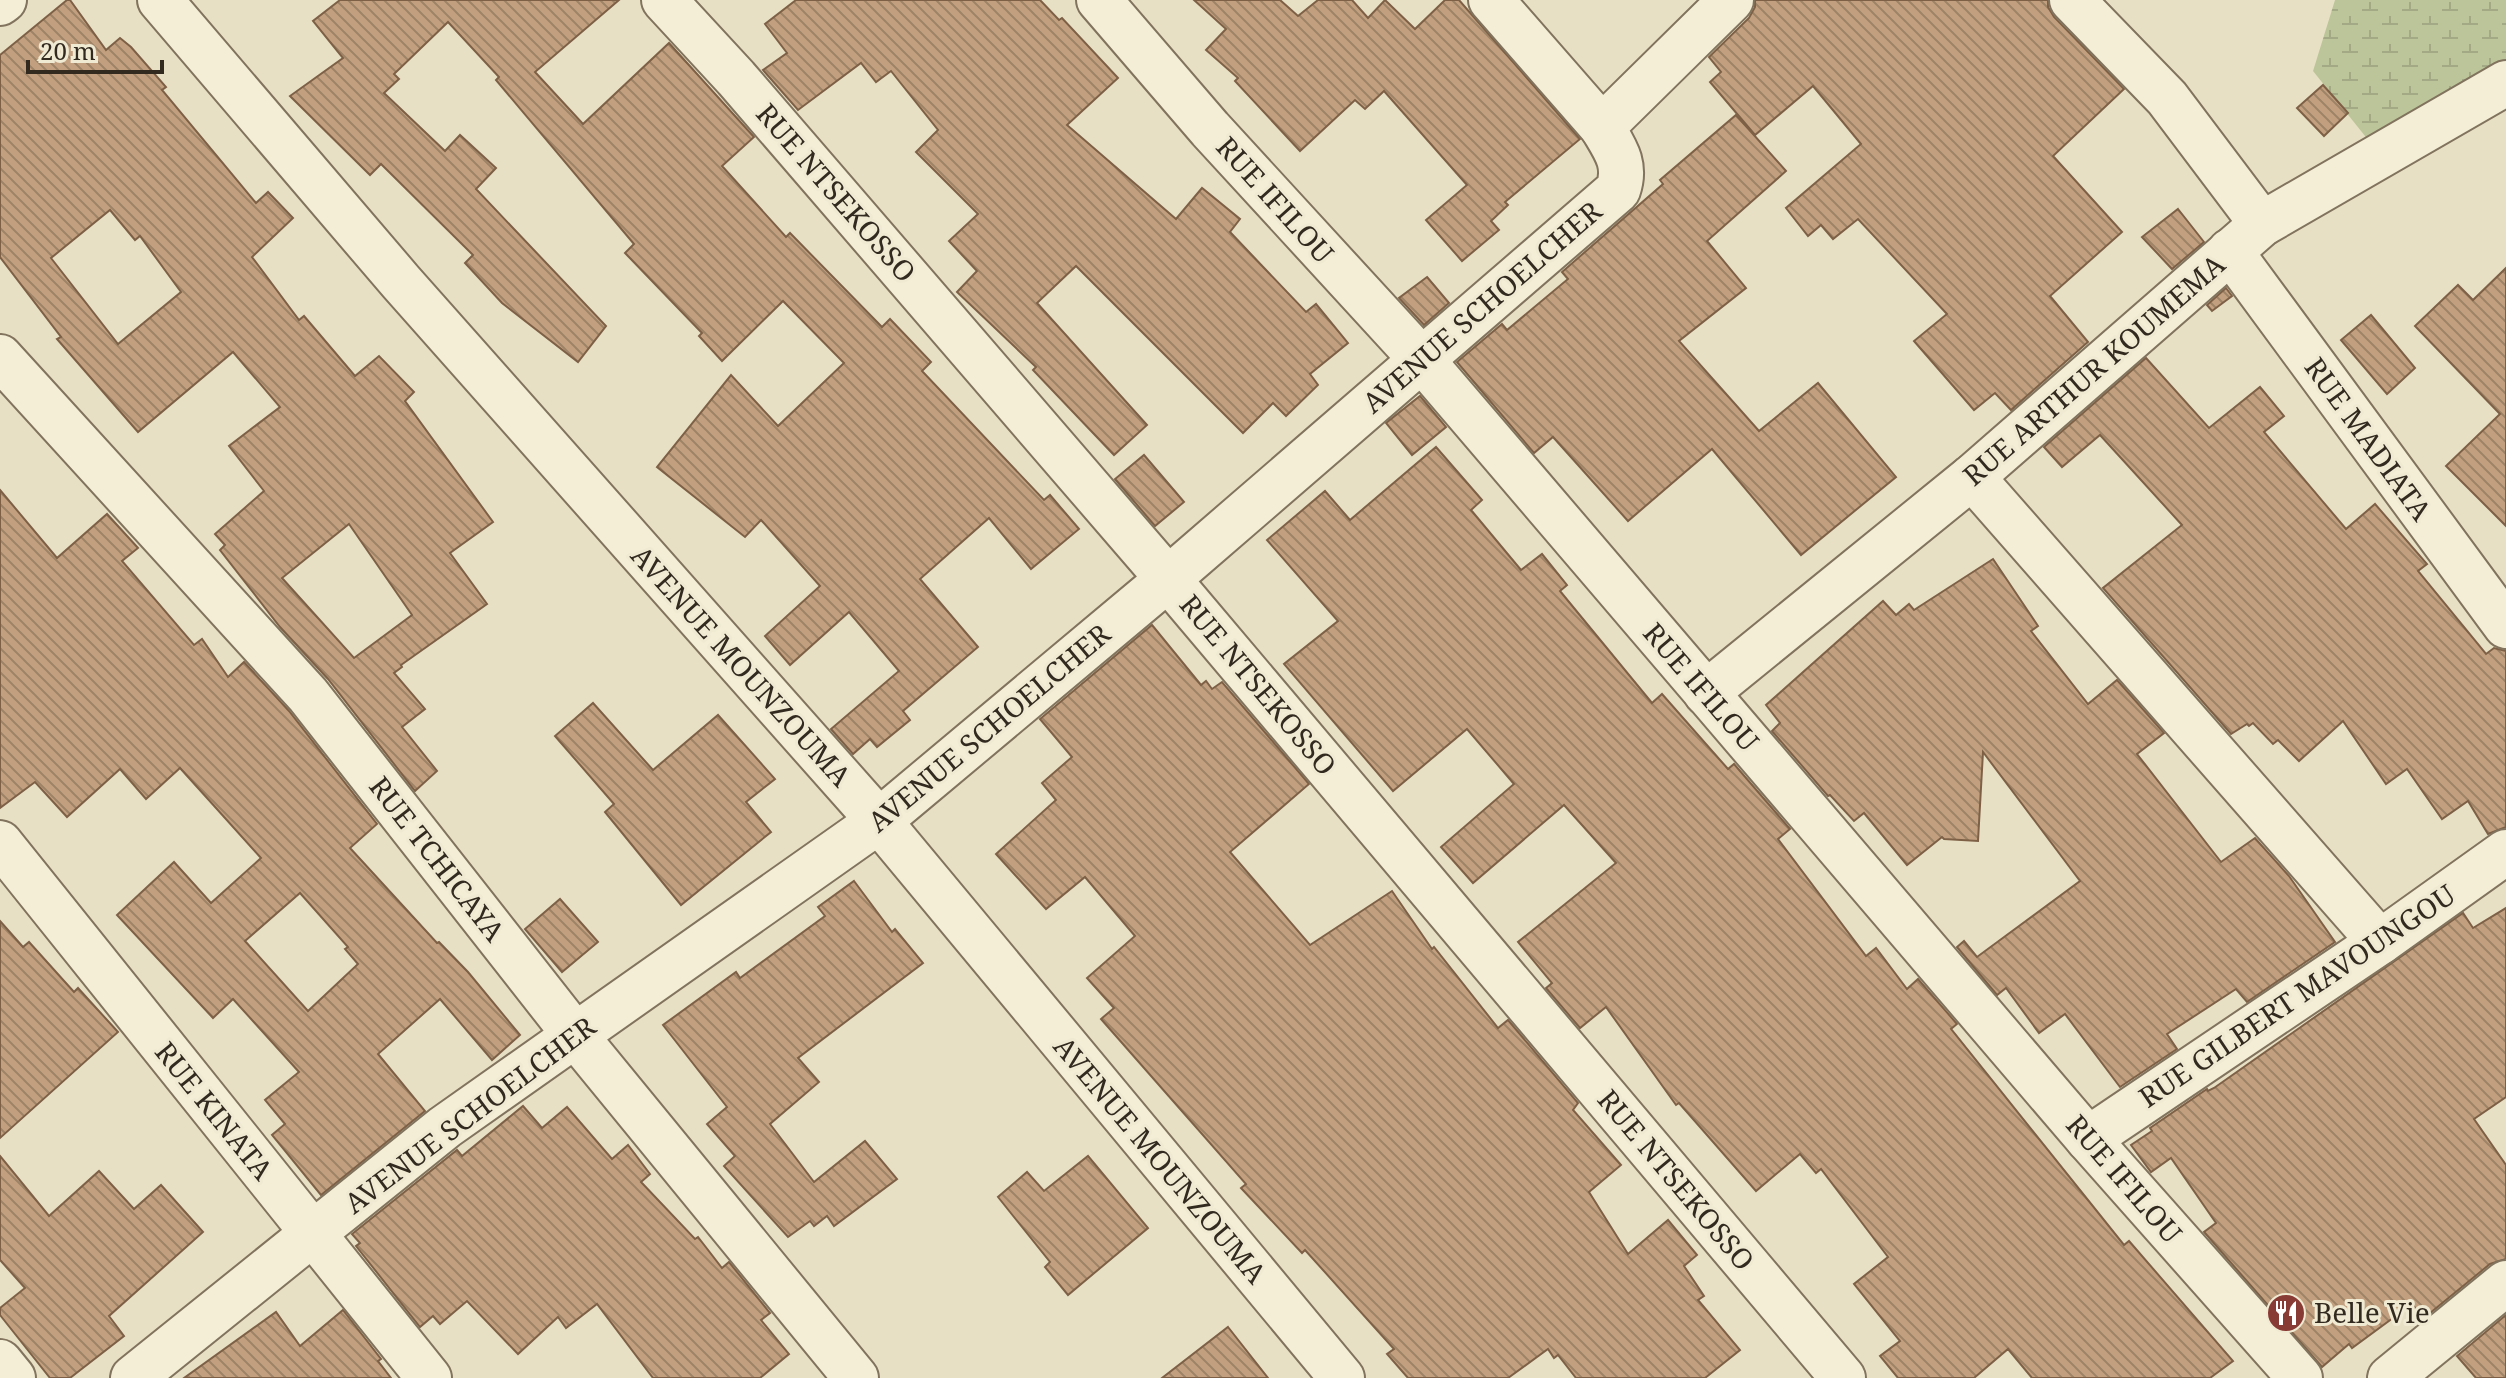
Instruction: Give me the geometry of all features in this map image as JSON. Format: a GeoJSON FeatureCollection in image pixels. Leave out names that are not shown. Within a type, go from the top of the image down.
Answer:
{"type":"FeatureCollection","features":[{"type":"Feature","properties":{"kind":"street","name":"AVENUE MOUNZOUMA"},"geometry":{"type":"LineString","coordinates":[[160,0],[401,282],[879,821],[1342,1378]]}},
{"type":"Feature","properties":{"kind":"street","name":"RUE NTSEKOSSO"},"geometry":{"type":"LineString","coordinates":[[664,0],[736,78],[1168,579],[1843,1378]]}},
{"type":"Feature","properties":{"kind":"street","name":"RUE IFILOU"},"geometry":{"type":"LineString","coordinates":[[1099,0],[1210,129],[1422,360],[2088,1139],[2300,1378]]}},
{"type":"Feature","properties":{"kind":"street"},"geometry":{"type":"LineString","coordinates":[[1491,0],[1602,127],[1731,0]]}},
{"type":"Feature","properties":{"kind":"street","name":"RUE MADIATA"},"geometry":{"type":"LineString","coordinates":[[2072,0],[2167,98],[2246,238],[2506,626]]}},
{"type":"Feature","properties":{"kind":"street","name":"RUE ARTHUR KOUMEMA"},"geometry":{"type":"LineString","coordinates":[[1706,693],[1972,477],[2246,238],[2506,83]]}},
{"type":"Feature","properties":{"kind":"street","name":"AVENUE SCHOELCHER"},"geometry":{"type":"LineString","coordinates":[[133,1378],[445,1127],[879,821],[1168,579],[1618,190],[1622,177],[1621,161],[1602,127]]}},
{"type":"Feature","properties":{"kind":"street","name":"RUE TCHICAYA"},"geometry":{"type":"LineString","coordinates":[[0,357],[308,695],[575,1035],[856,1378]]}},
{"type":"Feature","properties":{"kind":"street"},"geometry":{"type":"LineString","coordinates":[[1972,477],[2380,942]]}},
{"type":"Feature","properties":{"kind":"street","name":"RUE KINATA"},"geometry":{"type":"LineString","coordinates":[[0,843],[429,1378]]}},
{"type":"Feature","properties":{"kind":"street","name":"RUE GILBERT MAVOUNGOU"},"geometry":{"type":"LineString","coordinates":[[2088,1139],[2380,942],[2506,852]]}},
{"type":"Feature","properties":{"kind":"street"},"geometry":{"type":"LineString","coordinates":[[2390,1378],[2506,1283]]}},
{"type":"Feature","properties":{"kind":"street"},"geometry":{"type":"LineString","coordinates":[[0,1362],[13,1378]]}},
{"type":"Feature","properties":{"kind":"green space"},"geometry":{"type":"Polygon","coordinates":[[[2335,0],[2506,0],[2506,91],[2389,166],[2313,71],[2335,0]]]}},
{"type":"Feature","properties":{"kind":"building"},"geometry":{"type":"Polygon","coordinates":[[[67,0],[106,50],[120,38],[131,47],[166,87],[162,90],[256,203],[268,192],[293,218],[252,257],[299,320],[304,316],[355,376],[379,356],[414,392],[405,401],[493,522],[450,553],[487,604],[394,673],[425,709],[402,727],[437,771],[415,791],[328,679],[280,627],[220,550],[225,545],[215,534],[264,491],[229,446],[280,407],[233,352],[138,432],[57,339],[61,337],[0,257],[0,55],[67,0]],[[110,210],[51,258],[118,344],[181,292],[140,236],[135,240],[110,210]],[[349,524],[282,578],[354,658],[412,615],[349,524]]]}},
{"type":"Feature","properties":{"kind":"building"},"geometry":{"type":"Polygon","coordinates":[[[340,0],[619,0],[535,72],[583,124],[669,43],[754,137],[722,166],[786,237],[790,233],[882,327],[890,319],[931,362],[922,371],[1044,500],[1050,495],[1079,529],[1031,569],[989,518],[920,579],[978,647],[903,711],[910,720],[877,747],[870,739],[853,754],[831,729],[899,671],[849,612],[790,665],[765,636],[820,586],[761,520],[745,537],[657,467],[731,375],[778,426],[844,363],[783,301],[722,361],[699,336],[702,333],[625,253],[634,244],[496,80],[499,77],[448,22],[394,74],[399,79],[384,93],[445,151],[460,135],[496,168],[476,189],[606,326],[578,362],[502,303],[465,263],[473,255],[381,164],[370,175],[290,96],[343,58],[313,21],[340,0]]]}},
{"type":"Feature","properties":{"kind":"building"},"geometry":{"type":"Polygon","coordinates":[[[796,0],[1040,0],[1059,20],[1062,18],[1118,78],[1067,125],[1176,219],[1202,188],[1240,219],[1230,232],[1306,312],[1316,304],[1348,343],[1310,374],[1318,385],[1286,416],[1273,403],[1243,433],[1076,266],[1037,303],[1147,425],[1114,455],[1033,370],[1036,367],[957,292],[977,271],[949,241],[978,214],[916,152],[938,130],[891,71],[876,82],[861,63],[798,110],[763,70],[787,53],[765,24],[796,0]]]}},
{"type":"Feature","properties":{"kind":"building"},"geometry":{"type":"Polygon","coordinates":[[[1194,0],[1280,0],[1298,16],[1318,0],[1352,0],[1368,18],[1385,0],[1415,29],[1445,0],[1459,0],[1580,139],[1505,202],[1508,205],[1491,221],[1499,230],[1462,261],[1426,220],[1467,185],[1384,91],[1365,109],[1355,100],[1300,151],[1235,81],[1238,78],[1206,50],[1226,29],[1194,0]]]}},
{"type":"Feature","properties":{"kind":"building"},"geometry":{"type":"Polygon","coordinates":[[[1755,0],[2048,0],[2054,17],[2124,89],[2053,156],[2122,232],[2050,296],[2088,342],[2011,410],[1995,393],[1974,410],[1914,341],[1947,314],[1858,219],[1833,239],[1821,225],[1808,236],[1786,208],[1861,144],[1813,86],[1755,135],[1710,82],[1721,72],[1709,57],[1749,18],[1755,0]]]}},
{"type":"Feature","properties":{"kind":"building"},"geometry":{"type":"Polygon","coordinates":[[[2323,85],[2348,113],[2324,136],[2297,108],[2323,85]]]}},
{"type":"Feature","properties":{"kind":"building"},"geometry":{"type":"Polygon","coordinates":[[[1736,115],[1786,171],[1707,241],[1746,288],[1679,341],[1759,431],[1818,383],[1896,477],[1801,555],[1712,449],[1628,521],[1553,437],[1534,453],[1457,362],[1502,324],[1507,330],[1568,279],[1562,272],[1663,184],[1660,180],[1736,115]]]}},
{"type":"Feature","properties":{"kind":"building"},"geometry":{"type":"Polygon","coordinates":[[[2178,209],[2204,242],[2172,269],[2142,237],[2178,209]]]}},
{"type":"Feature","properties":{"kind":"building"},"geometry":{"type":"Polygon","coordinates":[[[2506,268],[2506,526],[2446,466],[2500,414],[2415,326],[2458,285],[2473,300],[2506,268]]]}},
{"type":"Feature","properties":{"kind":"building"},"geometry":{"type":"Polygon","coordinates":[[[1427,277],[1449,303],[1424,325],[1399,298],[1427,277]]]}},
{"type":"Feature","properties":{"kind":"building"},"geometry":{"type":"Polygon","coordinates":[[[2226,288],[2232,296],[2212,311],[2207,305],[2226,288]]]}},
{"type":"Feature","properties":{"kind":"building"},"geometry":{"type":"Polygon","coordinates":[[[2371,315],[2415,368],[2387,394],[2341,340],[2371,315]]]}},
{"type":"Feature","properties":{"kind":"building"},"geometry":{"type":"Polygon","coordinates":[[[2146,358],[2209,428],[2260,387],[2284,416],[2264,432],[2346,529],[2375,504],[2427,564],[2418,571],[2486,654],[2494,648],[2506,651],[2506,827],[2488,834],[2468,801],[2442,819],[2407,769],[2386,784],[2343,721],[2299,761],[2278,740],[2273,744],[2253,723],[2231,734],[2103,588],[2182,525],[2100,435],[2062,467],[2044,447],[2146,358]]]}},
{"type":"Feature","properties":{"kind":"building"},"geometry":{"type":"Polygon","coordinates":[[[1420,396],[1446,427],[1412,455],[1386,423],[1420,396]]]}},
{"type":"Feature","properties":{"kind":"building"},"geometry":{"type":"Polygon","coordinates":[[[1436,447],[1482,500],[1471,510],[1521,570],[1542,554],[1567,585],[1560,591],[1652,703],[1662,694],[1728,769],[1734,764],[1790,829],[1778,839],[1866,956],[1876,948],[1907,989],[1918,979],[1957,1024],[1951,1029],[2124,1245],[2129,1241],[2233,1361],[2210,1378],[2032,1378],[2008,1349],[1974,1378],[1898,1378],[1880,1356],[1900,1341],[1854,1284],[1888,1257],[1821,1169],[1816,1173],[1800,1154],[1756,1191],[1679,1103],[1676,1105],[1606,1007],[1580,1028],[1546,988],[1552,983],[1518,942],[1616,863],[1564,805],[1473,883],[1441,847],[1514,784],[1467,729],[1393,791],[1284,664],[1338,621],[1267,540],[1325,491],[1350,520],[1436,447]]]}},
{"type":"Feature","properties":{"kind":"building"},"geometry":{"type":"Polygon","coordinates":[[[1144,455],[1184,502],[1155,526],[1115,479],[1144,455]]]}},
{"type":"Feature","properties":{"kind":"building"},"geometry":{"type":"Polygon","coordinates":[[[0,490],[57,558],[107,514],[138,548],[122,561],[194,645],[202,639],[228,677],[244,662],[289,711],[377,824],[350,848],[437,943],[468,972],[520,1035],[492,1060],[440,999],[378,1054],[425,1111],[321,1195],[272,1135],[285,1124],[265,1100],[299,1072],[233,999],[213,1018],[117,915],[174,862],[211,903],[261,858],[180,768],[146,799],[120,769],[67,817],[35,782],[0,808],[0,490]],[[300,893],[245,941],[308,1011],[358,964],[345,949],[348,947],[300,893]]]}},
{"type":"Feature","properties":{"kind":"building"},"geometry":{"type":"Polygon","coordinates":[[[1993,559],[2038,626],[2031,631],[2088,704],[2117,680],[2164,733],[2137,754],[2221,862],[2255,838],[2289,876],[2335,942],[2247,1002],[2236,989],[2167,1034],[2177,1049],[2120,1087],[2065,1014],[2039,1033],[2006,988],[1997,995],[1957,947],[1964,941],[1977,957],[2080,881],[1983,752],[1978,841],[1942,837],[1907,865],[1864,813],[1854,821],[1828,796],[1772,731],[1780,723],[1766,705],[1883,601],[1896,615],[1909,604],[1914,610],[1993,559]]]}},
{"type":"Feature","properties":{"kind":"building"},"geometry":{"type":"Polygon","coordinates":[[[1152,625],[1201,685],[1206,681],[1212,689],[1222,682],[1309,784],[1230,852],[1310,945],[1392,891],[1432,949],[1434,947],[1498,1028],[1508,1020],[1578,1103],[1573,1110],[1621,1165],[1589,1192],[1628,1254],[1668,1220],[1697,1255],[1684,1266],[1704,1296],[1698,1300],[1740,1350],[1705,1378],[1576,1378],[1558,1355],[1554,1358],[1548,1349],[1508,1378],[1408,1378],[1387,1354],[1394,1349],[1305,1250],[1302,1253],[1241,1188],[1246,1184],[1101,1019],[1114,1008],[1087,978],[1135,936],[1085,877],[1046,909],[996,854],[1056,800],[1042,783],[1072,757],[1040,719],[1152,625]]]}},
{"type":"Feature","properties":{"kind":"building"},"geometry":{"type":"Polygon","coordinates":[[[593,703],[653,770],[718,715],[775,779],[746,802],[771,832],[681,905],[605,812],[614,804],[555,736],[593,703]]]}},
{"type":"Feature","properties":{"kind":"building"},"geometry":{"type":"Polygon","coordinates":[[[854,881],[892,932],[895,929],[923,963],[798,1058],[819,1082],[770,1124],[814,1182],[865,1141],[897,1179],[834,1226],[827,1216],[814,1226],[810,1221],[788,1237],[724,1166],[735,1156],[707,1124],[727,1107],[663,1025],[736,972],[740,978],[825,916],[818,907],[854,881]]]}},
{"type":"Feature","properties":{"kind":"building"},"geometry":{"type":"Polygon","coordinates":[[[560,899],[598,942],[562,972],[525,929],[560,899]]]}},
{"type":"Feature","properties":{"kind":"building"},"geometry":{"type":"Polygon","coordinates":[[[2506,908],[2506,1097],[2474,1119],[2506,1165],[2506,1259],[2490,1264],[2424,1318],[2412,1304],[2352,1348],[2349,1344],[2322,1367],[2204,1232],[2216,1223],[2171,1158],[2151,1172],[2131,1145],[2152,1131],[2150,1128],[2207,1089],[2214,1088],[2463,913],[2473,928],[2506,908]]]}},
{"type":"Feature","properties":{"kind":"building"},"geometry":{"type":"Polygon","coordinates":[[[0,921],[23,947],[29,942],[74,992],[78,988],[118,1032],[0,1138],[0,921]]]}},
{"type":"Feature","properties":{"kind":"building"},"geometry":{"type":"Polygon","coordinates":[[[523,1106],[542,1128],[567,1107],[612,1159],[628,1145],[650,1174],[641,1182],[695,1239],[698,1237],[722,1268],[729,1262],[770,1313],[761,1320],[789,1354],[760,1378],[653,1378],[597,1304],[566,1328],[558,1317],[518,1354],[467,1301],[440,1324],[433,1316],[420,1327],[356,1246],[360,1243],[352,1234],[457,1150],[462,1156],[523,1106]]]}},
{"type":"Feature","properties":{"kind":"building"},"geometry":{"type":"Polygon","coordinates":[[[0,1156],[49,1216],[99,1171],[134,1209],[161,1185],[203,1232],[109,1316],[124,1336],[70,1378],[50,1378],[0,1315],[0,1308],[25,1288],[0,1260],[0,1156]]]}},
{"type":"Feature","properties":{"kind":"building"},"geometry":{"type":"Polygon","coordinates":[[[1088,1156],[1148,1228],[1068,1295],[1045,1267],[1050,1262],[998,1197],[1027,1172],[1044,1191],[1088,1156]]]}},
{"type":"Feature","properties":{"kind":"building"},"geometry":{"type":"Polygon","coordinates":[[[343,1310],[381,1359],[378,1361],[391,1378],[184,1378],[276,1312],[300,1346],[343,1310]]]}},
{"type":"Feature","properties":{"kind":"building"},"geometry":{"type":"Polygon","coordinates":[[[2506,1315],[2506,1378],[2476,1378],[2457,1356],[2506,1315]]]}},
{"type":"Feature","properties":{"kind":"building"},"geometry":{"type":"Polygon","coordinates":[[[1228,1327],[1268,1378],[1162,1378],[1228,1327]]]}},
{"type":"Feature","properties":{"kind":"place","name":"Belle Vie"},"geometry":{"type":"Point","coordinates":[2286,1313]}}]}
